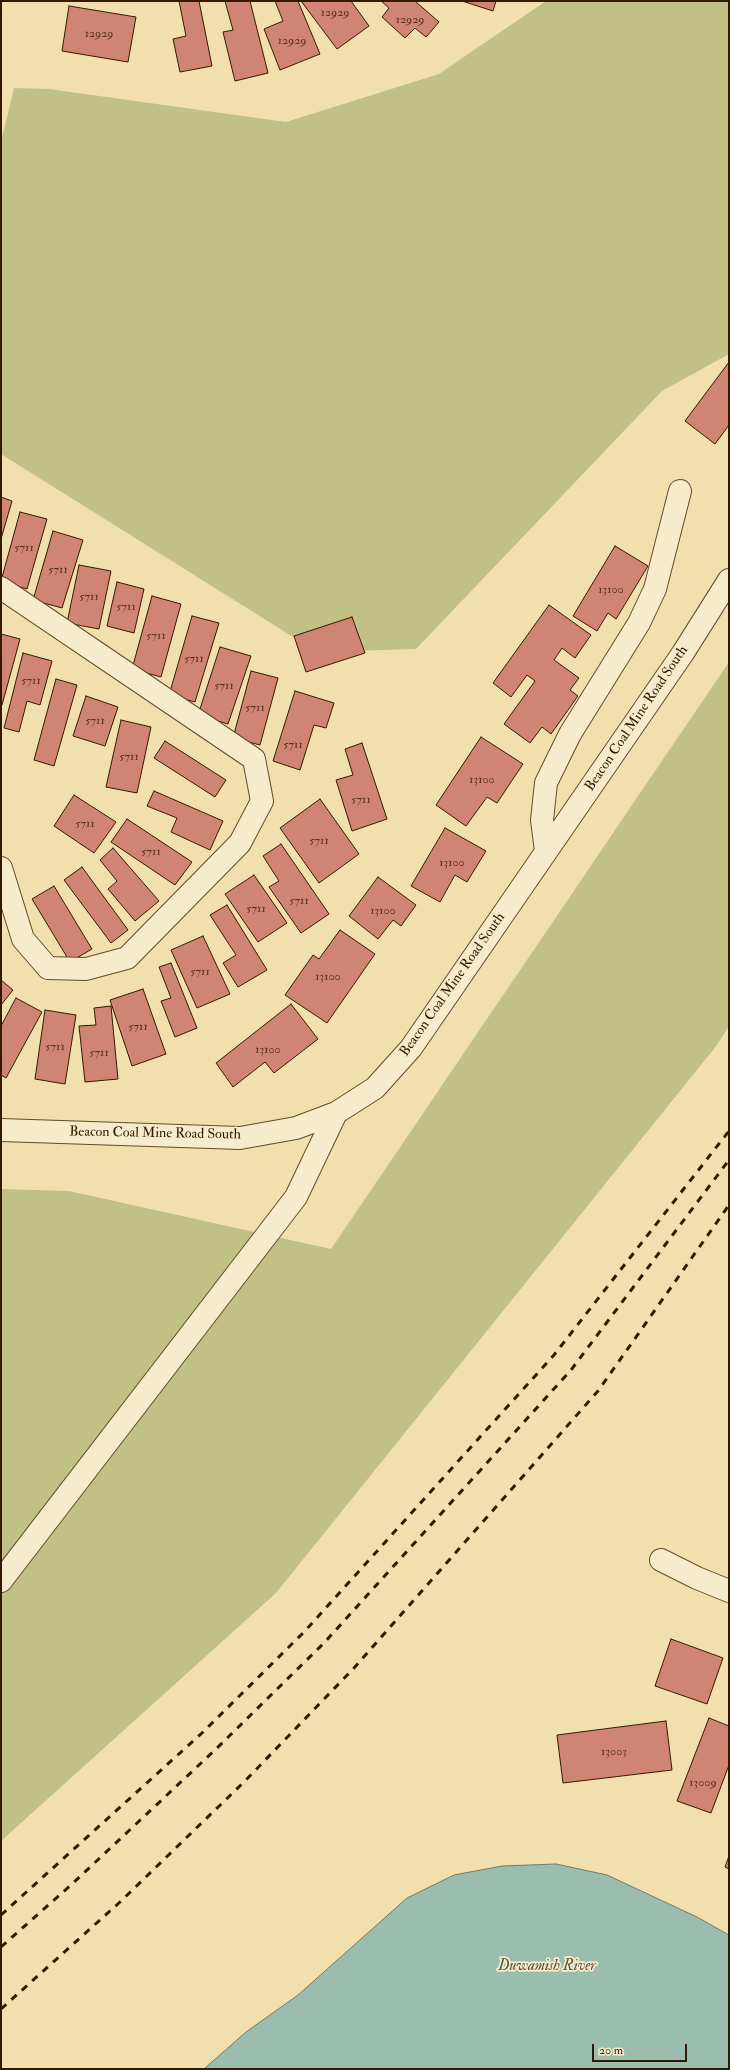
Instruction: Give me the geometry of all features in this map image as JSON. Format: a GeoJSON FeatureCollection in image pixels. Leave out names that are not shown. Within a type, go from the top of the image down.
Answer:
{"type":"FeatureCollection","features":[{"type":"Feature","properties":{"kind":"street"},"geometry":{"type":"LineString","coordinates":[[546,851],[542,820],[546,783],[570,734],[639,622],[656,590],[680,491]]}},
{"type":"Feature","properties":{"kind":"street","name":"Beacon Coal Mine Road South"},"geometry":{"type":"LineString","coordinates":[[1,1130],[240,1138],[296,1128],[336,1113],[374,1088],[411,1048],[682,653],[729,580]]}},
{"type":"Feature","properties":{"kind":"street"},"geometry":{"type":"LineString","coordinates":[[1,588],[254,759],[262,801],[240,843],[127,958],[86,970],[48,968],[23,939],[1,868]]}},
{"type":"Feature","properties":{"kind":"street"},"geometry":{"type":"LineString","coordinates":[[1,1581],[296,1197],[336,1113]]}},
{"type":"Feature","properties":{"kind":"street"},"geometry":{"type":"LineString","coordinates":[[661,1560],[697,1578],[729,1591]]}},
{"type":"Feature","properties":{"kind":"shaded area"},"geometry":{"type":"Polygon","coordinates":[[[546,1],[729,1],[729,354],[662,391],[416,649],[317,652],[1,454],[1,142],[14,88],[49,89],[286,122],[439,74],[546,1]]]}},
{"type":"Feature","properties":{"kind":"shaded area"},"geometry":{"type":"Polygon","coordinates":[[[729,662],[729,1026],[717,1045],[276,1593],[1,1841],[1,1189],[69,1191],[331,1249],[729,662]]]}},
{"type":"Feature","properties":{"kind":"water","name":"Duwamish River"},"geometry":{"type":"Polygon","coordinates":[[[556,1864],[607,1875],[697,1917],[729,1935],[729,2069],[204,2069],[246,2032],[298,1995],[407,1898],[454,1875],[502,1866],[556,1864]]]}},
{"type":"Feature","properties":{"kind":"building"},"geometry":{"type":"Polygon","coordinates":[[[179,1],[199,1],[212,66],[180,72],[173,39],[186,36],[179,1]]]}},
{"type":"Feature","properties":{"kind":"building"},"geometry":{"type":"Polygon","coordinates":[[[225,1],[250,1],[268,73],[235,81],[223,32],[233,30],[225,1]]]}},
{"type":"Feature","properties":{"kind":"building"},"geometry":{"type":"Polygon","coordinates":[[[275,1],[298,1],[320,54],[280,70],[264,29],[283,21],[275,1]]]}},
{"type":"Feature","properties":{"kind":"building"},"geometry":{"type":"Polygon","coordinates":[[[301,1],[351,1],[369,26],[337,49],[301,1]]]}},
{"type":"Feature","properties":{"kind":"building"},"geometry":{"type":"Polygon","coordinates":[[[381,1],[415,1],[439,22],[426,37],[415,28],[405,38],[382,17],[389,8],[381,1]]]}},
{"type":"Feature","properties":{"kind":"building"},"geometry":{"type":"Polygon","coordinates":[[[462,1],[496,1],[493,11],[462,1]]]}},
{"type":"Feature","properties":{"kind":"building"},"geometry":{"type":"Polygon","coordinates":[[[69,6],[136,17],[128,62],[62,51],[69,6]]]}},
{"type":"Feature","properties":{"kind":"building"},"geometry":{"type":"Polygon","coordinates":[[[729,362],[729,425],[715,444],[685,421],[729,362]]]}},
{"type":"Feature","properties":{"kind":"building"},"geometry":{"type":"Polygon","coordinates":[[[1,497],[12,501],[1,539],[1,497]]]}},
{"type":"Feature","properties":{"kind":"building"},"geometry":{"type":"Polygon","coordinates":[[[20,512],[47,519],[27,589],[1,581],[20,512]]]}},
{"type":"Feature","properties":{"kind":"building"},"geometry":{"type":"Polygon","coordinates":[[[53,531],[83,540],[62,608],[33,600],[53,531]]]}},
{"type":"Feature","properties":{"kind":"building"},"geometry":{"type":"Polygon","coordinates":[[[615,546],[648,566],[616,619],[608,613],[597,631],[573,616],[615,546]]]}},
{"type":"Feature","properties":{"kind":"building"},"geometry":{"type":"Polygon","coordinates":[[[79,565],[111,571],[99,629],[67,623],[79,565]]]}},
{"type":"Feature","properties":{"kind":"building"},"geometry":{"type":"Polygon","coordinates":[[[117,582],[144,589],[134,633],[107,626],[117,582]]]}},
{"type":"Feature","properties":{"kind":"building"},"geometry":{"type":"Polygon","coordinates":[[[152,596],[181,604],[161,677],[132,669],[152,596]]]}},
{"type":"Feature","properties":{"kind":"building"},"geometry":{"type":"Polygon","coordinates":[[[549,605],[591,635],[575,658],[562,648],[554,660],[579,678],[570,690],[578,696],[551,734],[542,727],[530,743],[504,724],[535,681],[527,675],[511,697],[493,683],[549,605]]]}},
{"type":"Feature","properties":{"kind":"building"},"geometry":{"type":"Polygon","coordinates":[[[192,616],[219,623],[195,702],[169,695],[192,616]]]}},
{"type":"Feature","properties":{"kind":"building"},"geometry":{"type":"Polygon","coordinates":[[[352,617],[365,653],[306,672],[294,636],[352,617]]]}},
{"type":"Feature","properties":{"kind":"building"},"geometry":{"type":"Polygon","coordinates":[[[1,634],[20,639],[2,705],[1,705],[1,634]]]}},
{"type":"Feature","properties":{"kind":"building"},"geometry":{"type":"Polygon","coordinates":[[[220,647],[251,656],[228,724],[198,715],[220,647]]]}},
{"type":"Feature","properties":{"kind":"building"},"geometry":{"type":"Polygon","coordinates":[[[23,653],[52,661],[40,705],[27,701],[19,732],[4,728],[23,653]]]}},
{"type":"Feature","properties":{"kind":"building"},"geometry":{"type":"Polygon","coordinates":[[[251,671],[278,678],[260,745],[233,738],[251,671]]]}},
{"type":"Feature","properties":{"kind":"building"},"geometry":{"type":"Polygon","coordinates":[[[56,679],[77,685],[54,766],[34,760],[56,679]]]}},
{"type":"Feature","properties":{"kind":"building"},"geometry":{"type":"Polygon","coordinates":[[[295,691],[334,703],[326,728],[314,725],[300,770],[273,761],[295,691]]]}},
{"type":"Feature","properties":{"kind":"building"},"geometry":{"type":"Polygon","coordinates":[[[86,696],[118,707],[105,746],[73,736],[86,696]]]}},
{"type":"Feature","properties":{"kind":"building"},"geometry":{"type":"Polygon","coordinates":[[[121,720],[151,727],[137,793],[106,787],[121,720]]]}},
{"type":"Feature","properties":{"kind":"building"},"geometry":{"type":"Polygon","coordinates":[[[481,737],[523,764],[497,803],[487,797],[466,826],[436,805],[481,737]]]}},
{"type":"Feature","properties":{"kind":"building"},"geometry":{"type":"Polygon","coordinates":[[[165,741],[226,780],[215,797],[154,758],[165,741]]]}},
{"type":"Feature","properties":{"kind":"building"},"geometry":{"type":"Polygon","coordinates":[[[362,743],[387,819],[352,831],[336,780],[353,775],[345,749],[362,743]]]}},
{"type":"Feature","properties":{"kind":"building"},"geometry":{"type":"Polygon","coordinates":[[[154,791],[223,821],[210,850],[171,832],[177,818],[147,806],[154,791]]]}},
{"type":"Feature","properties":{"kind":"building"},"geometry":{"type":"Polygon","coordinates":[[[74,795],[116,822],[94,853],[54,826],[74,795]]]}},
{"type":"Feature","properties":{"kind":"building"},"geometry":{"type":"Polygon","coordinates":[[[320,799],[359,854],[319,883],[280,828],[320,799]]]}},
{"type":"Feature","properties":{"kind":"building"},"geometry":{"type":"Polygon","coordinates":[[[127,819],[192,862],[175,885],[111,842],[127,819]]]}},
{"type":"Feature","properties":{"kind":"building"},"geometry":{"type":"Polygon","coordinates":[[[445,828],[486,851],[467,882],[455,875],[440,902],[411,886],[445,828]]]}},
{"type":"Feature","properties":{"kind":"building"},"geometry":{"type":"Polygon","coordinates":[[[281,844],[329,914],[301,933],[269,887],[279,881],[263,856],[281,844]]]}},
{"type":"Feature","properties":{"kind":"building"},"geometry":{"type":"Polygon","coordinates":[[[113,848],[159,901],[135,921],[108,889],[117,881],[100,860],[113,848]]]}},
{"type":"Feature","properties":{"kind":"building"},"geometry":{"type":"Polygon","coordinates":[[[82,867],[128,930],[111,943],[64,880],[82,867]]]}},
{"type":"Feature","properties":{"kind":"building"},"geometry":{"type":"Polygon","coordinates":[[[254,875],[287,923],[258,942],[225,894],[254,875]]]}},
{"type":"Feature","properties":{"kind":"building"},"geometry":{"type":"Polygon","coordinates":[[[378,877],[416,905],[401,926],[393,920],[378,939],[349,916],[378,877]]]}},
{"type":"Feature","properties":{"kind":"building"},"geometry":{"type":"Polygon","coordinates":[[[54,886],[92,949],[70,962],[32,899],[54,886]]]}},
{"type":"Feature","properties":{"kind":"building"},"geometry":{"type":"Polygon","coordinates":[[[227,905],[267,970],[238,987],[223,963],[236,955],[210,915],[227,905]]]}},
{"type":"Feature","properties":{"kind":"building"},"geometry":{"type":"Polygon","coordinates":[[[340,930],[375,954],[327,1023],[285,995],[313,955],[319,959],[340,930]]]}},
{"type":"Feature","properties":{"kind":"building"},"geometry":{"type":"Polygon","coordinates":[[[203,936],[230,994],[197,1008],[171,950],[203,936]]]}},
{"type":"Feature","properties":{"kind":"building"},"geometry":{"type":"Polygon","coordinates":[[[171,963],[197,1028],[175,1037],[161,1001],[171,998],[159,967],[171,963]]]}},
{"type":"Feature","properties":{"kind":"building"},"geometry":{"type":"Polygon","coordinates":[[[1,980],[13,990],[1,1005],[1,980]]]}},
{"type":"Feature","properties":{"kind":"building"},"geometry":{"type":"Polygon","coordinates":[[[143,989],[166,1054],[132,1066],[110,1000],[143,989]]]}},
{"type":"Feature","properties":{"kind":"building"},"geometry":{"type":"Polygon","coordinates":[[[16,998],[42,1012],[6,1078],[1,1075],[1,1026],[16,998]]]}},
{"type":"Feature","properties":{"kind":"building"},"geometry":{"type":"Polygon","coordinates":[[[291,1004],[318,1039],[274,1073],[265,1062],[233,1087],[216,1063],[291,1004]]]}},
{"type":"Feature","properties":{"kind":"building"},"geometry":{"type":"Polygon","coordinates":[[[111,1006],[118,1079],[85,1082],[79,1026],[96,1025],[94,1008],[111,1006]]]}},
{"type":"Feature","properties":{"kind":"building"},"geometry":{"type":"Polygon","coordinates":[[[45,1010],[76,1015],[65,1084],[35,1079],[45,1010]]]}},
{"type":"Feature","properties":{"kind":"building"},"geometry":{"type":"Polygon","coordinates":[[[671,1639],[723,1658],[707,1704],[655,1686],[671,1639]]]}},
{"type":"Feature","properties":{"kind":"building"},"geometry":{"type":"Polygon","coordinates":[[[709,1718],[729,1726],[729,1765],[711,1813],[677,1801],[709,1718]]]}},
{"type":"Feature","properties":{"kind":"building"},"geometry":{"type":"Polygon","coordinates":[[[666,1721],[672,1770],[563,1783],[557,1735],[666,1721]]]}},
{"type":"Feature","properties":{"kind":"building"},"geometry":{"type":"Polygon","coordinates":[[[729,1856],[729,1869],[725,1867],[729,1856]]]}},
{"type":"Feature","properties":{"kind":"railway"},"geometry":{"type":"LineString","coordinates":[[1,1915],[202,1733],[305,1631],[554,1355],[729,1131]]}},
{"type":"Feature","properties":{"kind":"railway"},"geometry":{"type":"LineString","coordinates":[[1,1947],[71,1885],[215,1750],[324,1643],[571,1370],[729,1160]]}},
{"type":"Feature","properties":{"kind":"railway"},"geometry":{"type":"LineString","coordinates":[[1,2009],[120,1902],[245,1781],[354,1668],[598,1391],[729,1205]]}}]}
